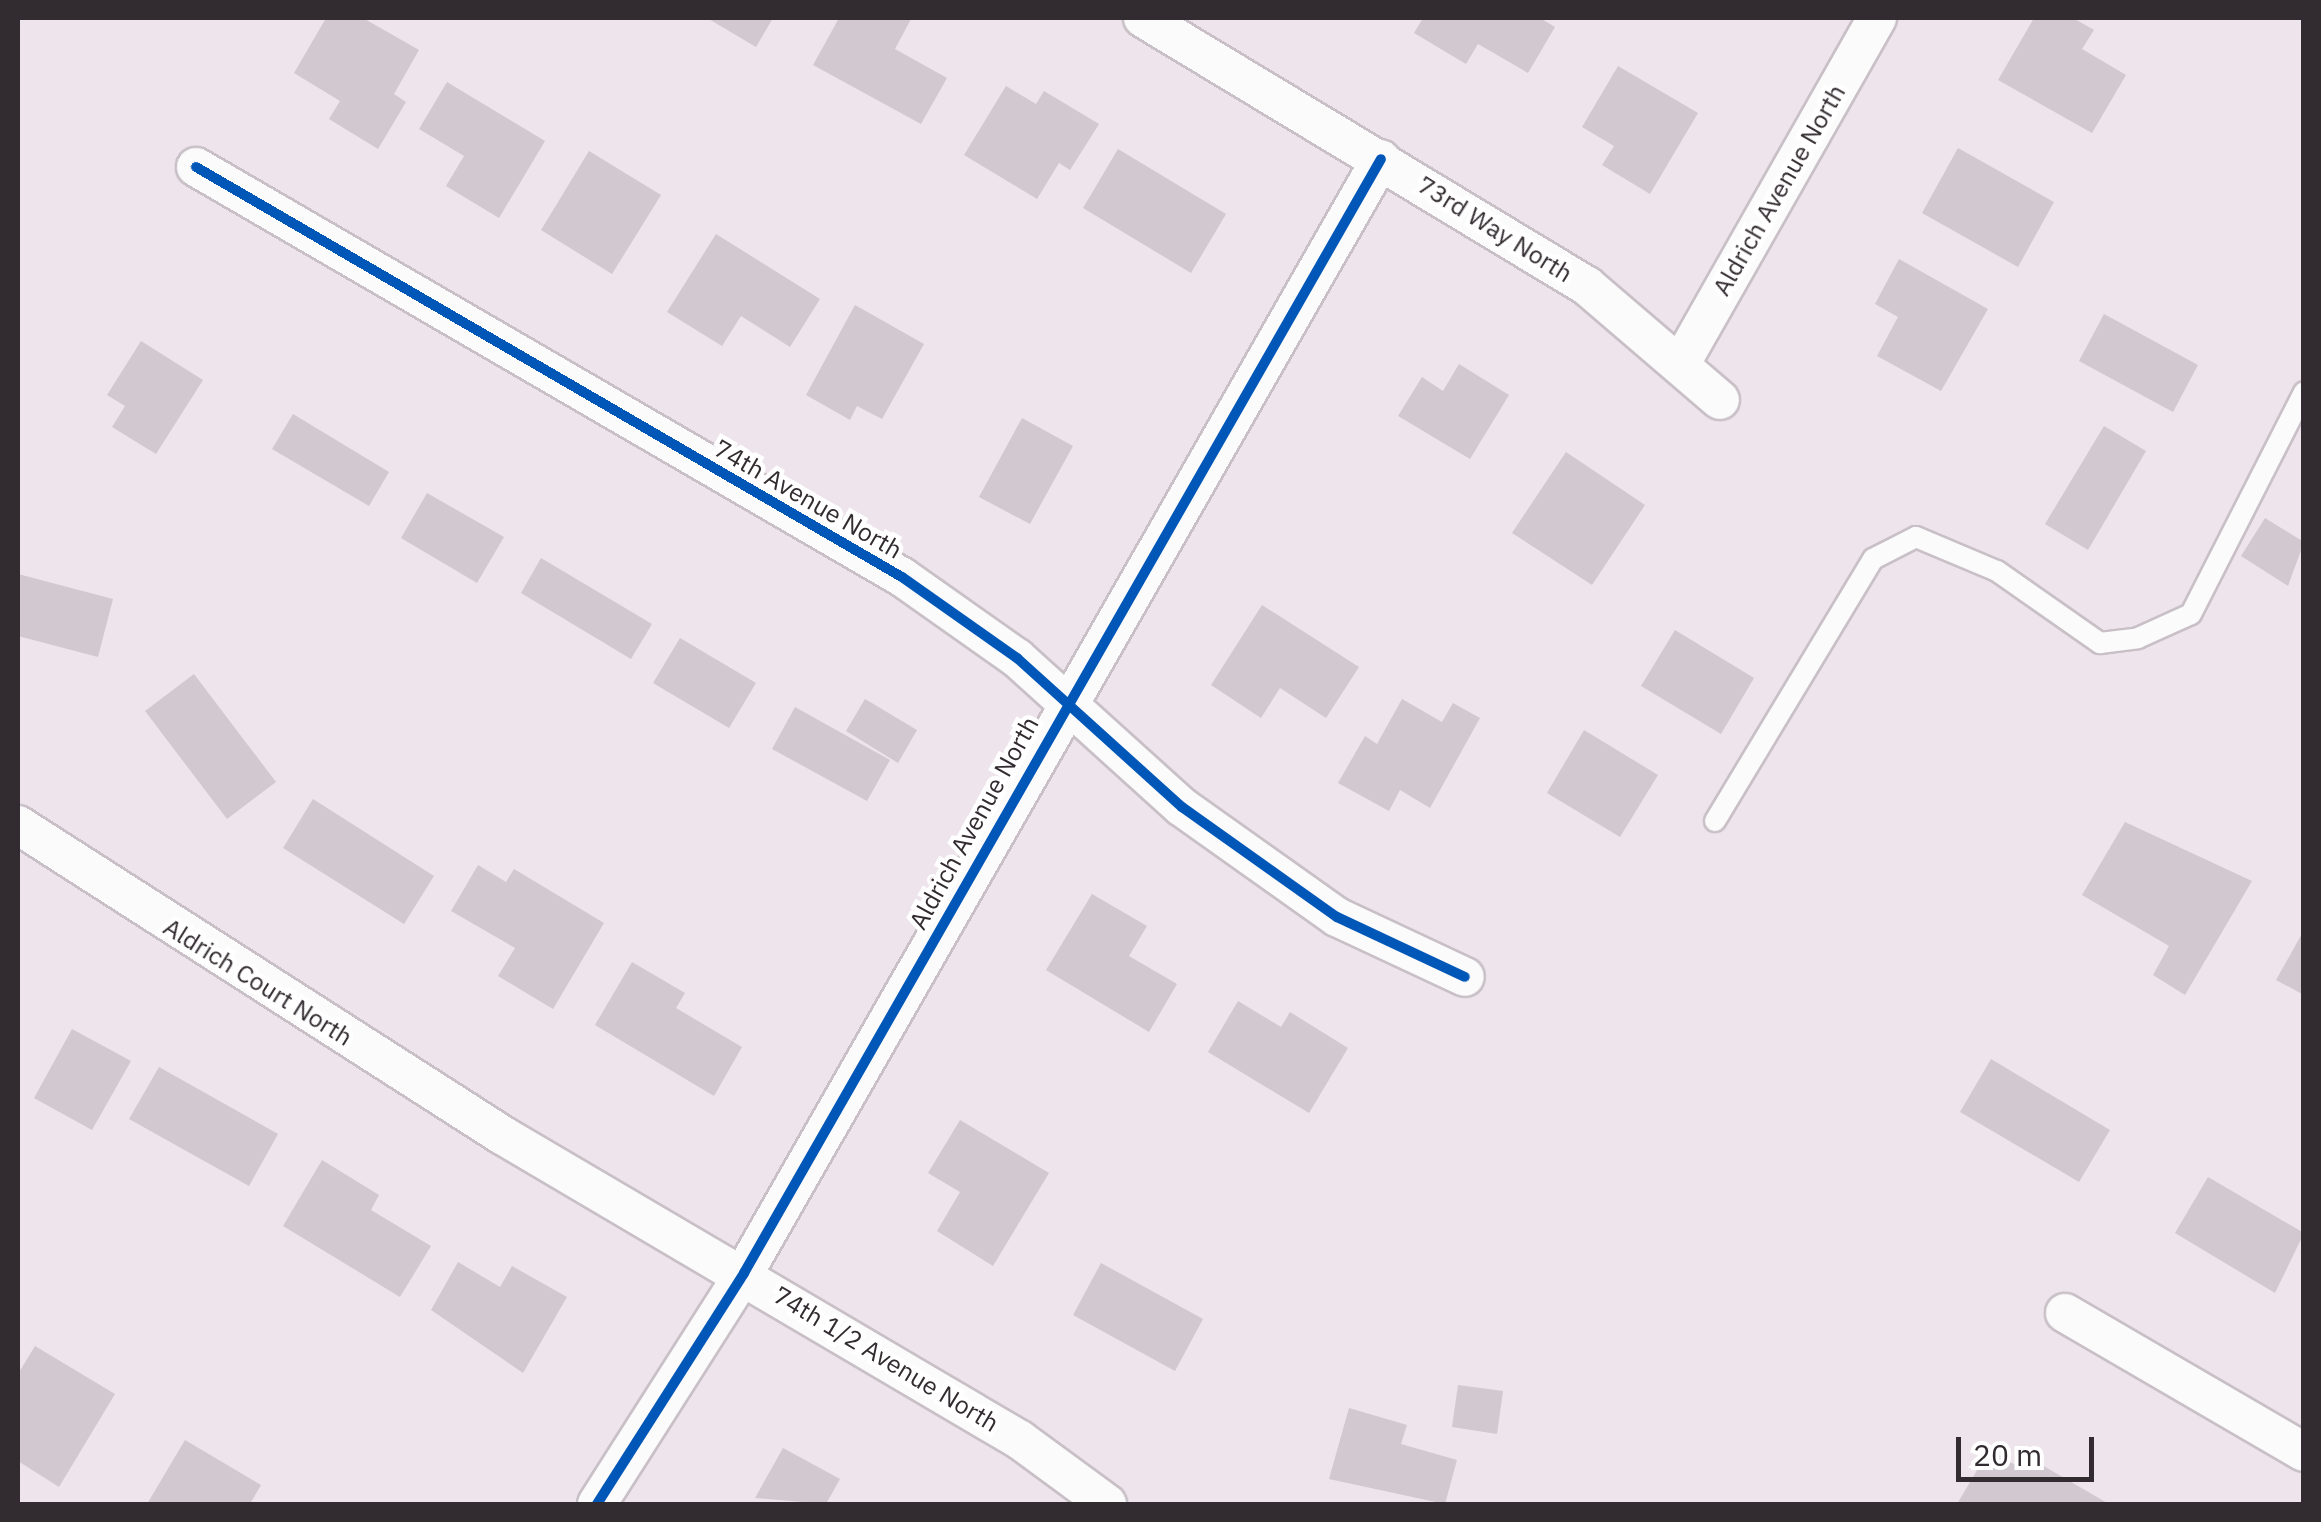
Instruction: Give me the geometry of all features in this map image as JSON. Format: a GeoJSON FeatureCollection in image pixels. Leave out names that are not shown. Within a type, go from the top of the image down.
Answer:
{"type":"FeatureCollection","features":[{"type":"Feature","properties":{"kind":"street","name":"73rd Way North"},"geometry":{"type":"LineString","coordinates":[[1142,18],[1382,158],[1587,286],[1720,400]]}},
{"type":"Feature","properties":{"kind":"street","name":"Aldrich Avenue North"},"geometry":{"type":"LineString","coordinates":[[1681,363],[1877,18]]}},
{"type":"Feature","properties":{"kind":"street","name":"Aldrich Avenue North"},"geometry":{"type":"LineString","coordinates":[[597,1504],[744,1273],[1066,700],[1382,158]]}},
{"type":"Feature","properties":{"kind":"street","name":"74th Avenue North"},"geometry":{"type":"LineString","coordinates":[[196,167],[902,578],[1066,700],[1182,807],[1337,917],[1464,978]]}},
{"type":"Feature","properties":{"kind":"street","name":"Aldrich Court North"},"geometry":{"type":"LineString","coordinates":[[18,825],[502,1135]]}},
{"type":"Feature","properties":{"kind":"street","name":"74th 1/2 Avenue North"},"geometry":{"type":"LineString","coordinates":[[502,1135],[744,1273],[1020,1440],[1108,1504]]}},
{"type":"Feature","properties":{"kind":"street"},"geometry":{"type":"LineString","coordinates":[[2066,1313],[2304,1452]]}},
{"type":"Feature","properties":{"kind":"lane"},"geometry":{"type":"LineString","coordinates":[[1716,821],[1873,559],[1916,536],[1998,571],[2100,643],[2138,638],[2191,614],[2304,392]]}},
{"type":"Feature","properties":{"kind":"building"},"geometry":{"type":"Polygon","coordinates":[[[326,18],[363,18],[419,50],[394,94],[406,102],[378,149],[329,119],[340,101],[294,73],[326,18]]]}},
{"type":"Feature","properties":{"kind":"building"},"geometry":{"type":"Polygon","coordinates":[[[707,18],[773,18],[756,47],[707,18]]]}},
{"type":"Feature","properties":{"kind":"building"},"geometry":{"type":"Polygon","coordinates":[[[839,18],[911,19],[895,49],[947,78],[921,124],[813,65],[839,18]]]}},
{"type":"Feature","properties":{"kind":"building"},"geometry":{"type":"Polygon","coordinates":[[[1423,18],[1540,18],[1555,27],[1528,73],[1478,44],[1466,64],[1414,33],[1423,18]]]}},
{"type":"Feature","properties":{"kind":"building"},"geometry":{"type":"Polygon","coordinates":[[[2034,18],[2073,18],[2094,30],[2082,49],[2126,75],[2092,133],[1998,80],[2034,18]]]}},
{"type":"Feature","properties":{"kind":"building"},"geometry":{"type":"Polygon","coordinates":[[[1618,66],[1698,113],[1650,194],[1602,165],[1614,146],[1582,127],[1618,66]]]}},
{"type":"Feature","properties":{"kind":"building"},"geometry":{"type":"Polygon","coordinates":[[[447,82],[545,141],[499,218],[446,186],[464,156],[419,129],[447,82]]]}},
{"type":"Feature","properties":{"kind":"building"},"geometry":{"type":"Polygon","coordinates":[[[1006,86],[1036,104],[1044,91],[1099,124],[1070,170],[1059,163],[1037,199],[964,155],[1006,86]]]}},
{"type":"Feature","properties":{"kind":"building"},"geometry":{"type":"Polygon","coordinates":[[[1958,148],[2054,202],[2018,267],[1922,213],[1958,148]]]}},
{"type":"Feature","properties":{"kind":"building"},"geometry":{"type":"Polygon","coordinates":[[[1118,149],[1226,214],[1191,273],[1083,208],[1118,149]]]}},
{"type":"Feature","properties":{"kind":"building"},"geometry":{"type":"Polygon","coordinates":[[[589,151],[661,195],[612,274],[541,230],[589,151]]]}},
{"type":"Feature","properties":{"kind":"building"},"geometry":{"type":"Polygon","coordinates":[[[716,234],[820,299],[790,347],[741,316],[722,346],[667,312],[716,234]]]}},
{"type":"Feature","properties":{"kind":"building"},"geometry":{"type":"Polygon","coordinates":[[[1899,259],[1988,309],[1941,391],[1877,356],[1898,317],[1875,304],[1899,259]]]}},
{"type":"Feature","properties":{"kind":"building"},"geometry":{"type":"Polygon","coordinates":[[[855,305],[924,344],[882,419],[857,406],[850,420],[806,395],[855,305]]]}},
{"type":"Feature","properties":{"kind":"building"},"geometry":{"type":"Polygon","coordinates":[[[2104,314],[2198,365],[2173,412],[2079,361],[2104,314]]]}},
{"type":"Feature","properties":{"kind":"building"},"geometry":{"type":"Polygon","coordinates":[[[141,341],[203,380],[156,454],[112,427],[125,406],[107,395],[141,341]]]}},
{"type":"Feature","properties":{"kind":"building"},"geometry":{"type":"Polygon","coordinates":[[[1459,364],[1509,395],[1470,459],[1398,416],[1422,377],[1443,391],[1459,364]]]}},
{"type":"Feature","properties":{"kind":"building"},"geometry":{"type":"Polygon","coordinates":[[[293,414],[389,472],[369,506],[272,449],[293,414]]]}},
{"type":"Feature","properties":{"kind":"building"},"geometry":{"type":"Polygon","coordinates":[[[1022,418],[1073,446],[1030,524],[979,497],[1022,418]]]}},
{"type":"Feature","properties":{"kind":"building"},"geometry":{"type":"Polygon","coordinates":[[[2104,426],[2146,451],[2088,550],[2045,524],[2104,426]]]}},
{"type":"Feature","properties":{"kind":"building"},"geometry":{"type":"Polygon","coordinates":[[[1566,452],[1645,505],[1592,585],[1512,533],[1566,452]]]}},
{"type":"Feature","properties":{"kind":"building"},"geometry":{"type":"Polygon","coordinates":[[[427,493],[504,537],[477,583],[401,538],[427,493]]]}},
{"type":"Feature","properties":{"kind":"building"},"geometry":{"type":"Polygon","coordinates":[[[2265,518],[2304,542],[2288,586],[2241,556],[2265,518]]]}},
{"type":"Feature","properties":{"kind":"building"},"geometry":{"type":"Polygon","coordinates":[[[541,558],[652,624],[631,659],[521,593],[541,558]]]}},
{"type":"Feature","properties":{"kind":"building"},"geometry":{"type":"Polygon","coordinates":[[[18,574],[113,599],[98,657],[18,636],[18,574]]]}},
{"type":"Feature","properties":{"kind":"building"},"geometry":{"type":"Polygon","coordinates":[[[1262,605],[1359,667],[1326,718],[1280,688],[1261,718],[1211,685],[1262,605]]]}},
{"type":"Feature","properties":{"kind":"building"},"geometry":{"type":"Polygon","coordinates":[[[1675,630],[1754,678],[1721,734],[1641,686],[1675,630]]]}},
{"type":"Feature","properties":{"kind":"building"},"geometry":{"type":"Polygon","coordinates":[[[680,638],[756,683],[729,728],[653,683],[680,638]]]}},
{"type":"Feature","properties":{"kind":"building"},"geometry":{"type":"Polygon","coordinates":[[[194,674],[276,782],[227,819],[145,711],[194,674]]]}},
{"type":"Feature","properties":{"kind":"building"},"geometry":{"type":"Polygon","coordinates":[[[865,699],[917,730],[898,763],[846,731],[865,699]]]}},
{"type":"Feature","properties":{"kind":"building"},"geometry":{"type":"Polygon","coordinates":[[[1402,699],[1442,722],[1453,703],[1480,718],[1430,808],[1400,790],[1389,811],[1338,783],[1365,736],[1377,744],[1402,699]]]}},
{"type":"Feature","properties":{"kind":"building"},"geometry":{"type":"Polygon","coordinates":[[[795,707],[890,760],[867,801],[772,749],[795,707]]]}},
{"type":"Feature","properties":{"kind":"building"},"geometry":{"type":"Polygon","coordinates":[[[1584,730],[1658,775],[1620,837],[1547,793],[1584,730]]]}},
{"type":"Feature","properties":{"kind":"building"},"geometry":{"type":"Polygon","coordinates":[[[313,799],[434,876],[404,924],[283,848],[313,799]]]}},
{"type":"Feature","properties":{"kind":"building"},"geometry":{"type":"Polygon","coordinates":[[[2125,822],[2252,881],[2185,995],[2153,975],[2169,946],[2082,895],[2125,822]]]}},
{"type":"Feature","properties":{"kind":"building"},"geometry":{"type":"Polygon","coordinates":[[[478,865],[506,882],[514,869],[604,923],[553,1009],[498,976],[515,948],[451,911],[478,865]]]}},
{"type":"Feature","properties":{"kind":"building"},"geometry":{"type":"Polygon","coordinates":[[[1092,894],[1147,926],[1129,956],[1177,984],[1149,1032],[1046,970],[1092,894]]]}},
{"type":"Feature","properties":{"kind":"building"},"geometry":{"type":"Polygon","coordinates":[[[2304,930],[2304,995],[2276,980],[2304,930]]]}},
{"type":"Feature","properties":{"kind":"building"},"geometry":{"type":"Polygon","coordinates":[[[632,962],[685,993],[676,1008],[742,1047],[714,1096],[595,1025],[632,962]]]}},
{"type":"Feature","properties":{"kind":"building"},"geometry":{"type":"Polygon","coordinates":[[[1238,1001],[1281,1027],[1290,1012],[1348,1048],[1309,1113],[1208,1052],[1238,1001]]]}},
{"type":"Feature","properties":{"kind":"building"},"geometry":{"type":"Polygon","coordinates":[[[72,1029],[131,1061],[92,1130],[34,1098],[72,1029]]]}},
{"type":"Feature","properties":{"kind":"building"},"geometry":{"type":"Polygon","coordinates":[[[1991,1059],[2110,1130],[2079,1182],[1960,1112],[1991,1059]]]}},
{"type":"Feature","properties":{"kind":"building"},"geometry":{"type":"Polygon","coordinates":[[[159,1067],[278,1134],[249,1186],[129,1119],[159,1067]]]}},
{"type":"Feature","properties":{"kind":"building"},"geometry":{"type":"Polygon","coordinates":[[[960,1120],[1049,1173],[993,1266],[937,1231],[960,1192],[928,1173],[960,1120]]]}},
{"type":"Feature","properties":{"kind":"building"},"geometry":{"type":"Polygon","coordinates":[[[322,1160],[379,1195],[371,1210],[431,1246],[400,1297],[283,1226],[322,1160]]]}},
{"type":"Feature","properties":{"kind":"building"},"geometry":{"type":"Polygon","coordinates":[[[2208,1177],[2304,1233],[2275,1293],[2175,1233],[2208,1177]]]}},
{"type":"Feature","properties":{"kind":"building"},"geometry":{"type":"Polygon","coordinates":[[[458,1262],[500,1287],[512,1266],[567,1297],[523,1373],[431,1310],[458,1262]]]}},
{"type":"Feature","properties":{"kind":"building"},"geometry":{"type":"Polygon","coordinates":[[[1101,1263],[1203,1319],[1175,1371],[1073,1315],[1101,1263]]]}},
{"type":"Feature","properties":{"kind":"building"},"geometry":{"type":"Polygon","coordinates":[[[35,1346],[115,1394],[59,1487],[18,1461],[18,1374],[35,1346]]]}},
{"type":"Feature","properties":{"kind":"building"},"geometry":{"type":"Polygon","coordinates":[[[1458,1385],[1503,1391],[1497,1434],[1452,1427],[1458,1385]]]}},
{"type":"Feature","properties":{"kind":"building"},"geometry":{"type":"Polygon","coordinates":[[[1349,1408],[1407,1425],[1401,1444],[1457,1460],[1445,1504],[1329,1479],[1349,1408]]]}},
{"type":"Feature","properties":{"kind":"building"},"geometry":{"type":"Polygon","coordinates":[[[185,1440],[261,1485],[250,1504],[147,1504],[185,1440]]]}},
{"type":"Feature","properties":{"kind":"building"},"geometry":{"type":"Polygon","coordinates":[[[783,1448],[840,1479],[826,1504],[755,1498],[783,1448]]]}},
{"type":"Feature","properties":{"kind":"building"},"geometry":{"type":"Polygon","coordinates":[[[1989,1450],[2021,1468],[2028,1457],[2109,1504],[1957,1504],[1989,1450]]]}},
{"type":"Feature","properties":{"kind":"cycle path"},"geometry":{"type":"LineString","coordinates":[[597,1504],[744,1273],[1381,159]]}},
{"type":"Feature","properties":{"kind":"cycle path"},"geometry":{"type":"LineString","coordinates":[[196,167],[902,577],[1017,658],[1182,807],[1337,917],[1465,977]]}}]}
